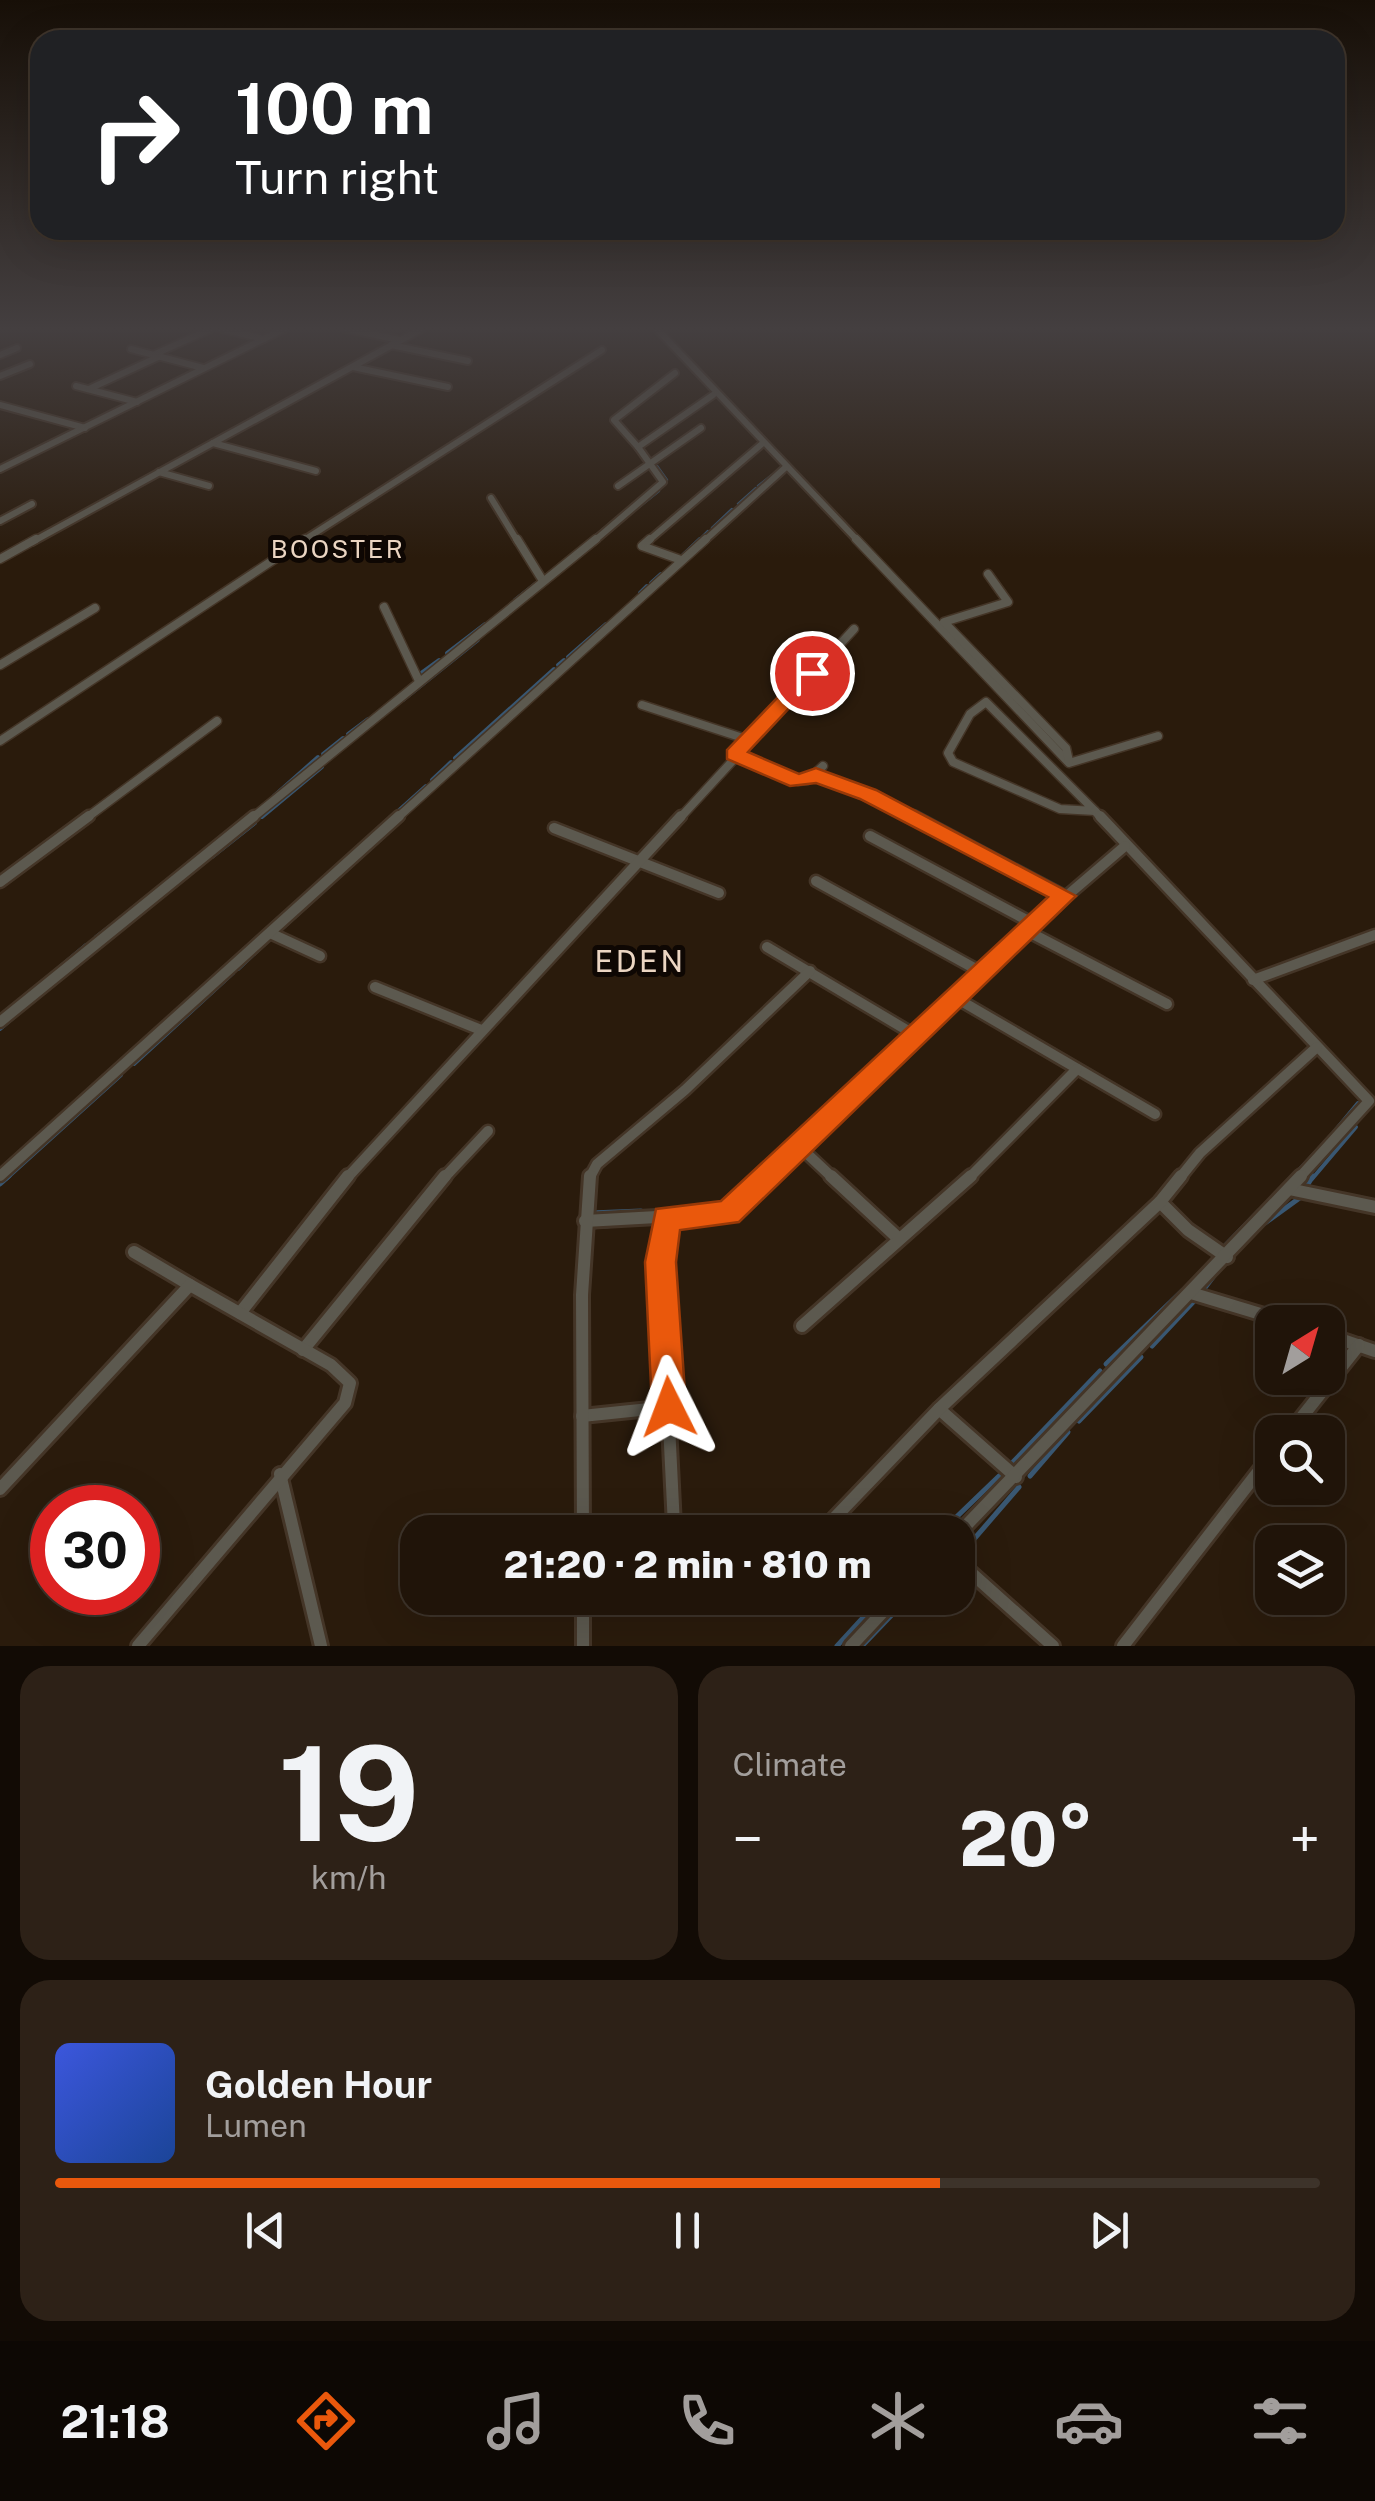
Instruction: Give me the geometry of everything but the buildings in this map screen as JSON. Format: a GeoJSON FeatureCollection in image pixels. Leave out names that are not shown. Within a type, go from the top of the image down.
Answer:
{"type":"FeatureCollection","features":[{"type":"Feature","properties":{"kind":"street"},"geometry":{"type":"LineString","coordinates":[[0,405],[84,428]]}},
{"type":"Feature","properties":{"kind":"street"},"geometry":{"type":"LineString","coordinates":[[0,469],[131,405]]}},
{"type":"Feature","properties":{"kind":"street"},"geometry":{"type":"LineString","coordinates":[[0,559],[283,405]]}},
{"type":"Feature","properties":{"kind":"street"},"geometry":{"type":"LineString","coordinates":[[0,741],[264,565],[516,405]]}},
{"type":"Feature","properties":{"kind":"street"},"geometry":{"type":"LineString","coordinates":[[0,1022],[661,485],[651,463],[614,420],[634,405]]}},
{"type":"Feature","properties":{"kind":"street"},"geometry":{"type":"LineString","coordinates":[[638,448],[699,405]]}},
{"type":"Feature","properties":{"kind":"street"},"geometry":{"type":"LineString","coordinates":[[728,405],[1069,763]]}},
{"type":"Feature","properties":{"kind":"street"},"geometry":{"type":"LineString","coordinates":[[618,486],[701,428]]}},
{"type":"Feature","properties":{"kind":"street"},"geometry":{"type":"LineString","coordinates":[[681,560],[642,546],[763,442]]}},
{"type":"Feature","properties":{"kind":"street"},"geometry":{"type":"LineString","coordinates":[[213,443],[316,471]]}},
{"type":"Feature","properties":{"kind":"street"},"geometry":{"type":"LineString","coordinates":[[0,1176],[786,467]]}},
{"type":"Feature","properties":{"kind":"street"},"geometry":{"type":"LineString","coordinates":[[160,472],[209,486]]}},
{"type":"Feature","properties":{"kind":"street"},"geometry":{"type":"LineString","coordinates":[[490,498],[543,581]]}},
{"type":"Feature","properties":{"kind":"street"},"geometry":{"type":"LineString","coordinates":[[0,520],[32,504]]}},
{"type":"Feature","properties":{"kind":"street"},"geometry":{"type":"LineString","coordinates":[[988,574],[1008,602],[944,622],[1066,748],[1069,763]]}},
{"type":"Feature","properties":{"kind":"street"},"geometry":{"type":"LineString","coordinates":[[384,607],[419,681]]}},
{"type":"Feature","properties":{"kind":"street"},"geometry":{"type":"LineString","coordinates":[[0,665],[95,608]]}},
{"type":"Feature","properties":{"kind":"street"},"geometry":{"type":"LineString","coordinates":[[240,1313],[338,1186],[854,628]]}},
{"type":"Feature","properties":{"kind":"street"},"geometry":{"type":"LineString","coordinates":[[975,1517],[1227,1257],[1372,1100],[1124,846],[1095,811],[1059,773],[986,702],[970,714],[948,753],[959,765],[1060,809],[1095,811]]}},
{"type":"Feature","properties":{"kind":"street"},"geometry":{"type":"LineString","coordinates":[[642,705],[749,740]]}},
{"type":"Feature","properties":{"kind":"street"},"geometry":{"type":"LineString","coordinates":[[0,882],[217,721]]}},
{"type":"Feature","properties":{"kind":"street"},"geometry":{"type":"LineString","coordinates":[[1059,773],[1069,763],[1158,736]]}},
{"type":"Feature","properties":{"kind":"street"},"geometry":{"type":"LineString","coordinates":[[734,754],[798,781],[816,775],[823,766]]}},
{"type":"Feature","properties":{"kind":"street"},"geometry":{"type":"LineString","coordinates":[[816,775],[902,810],[1064,896]]}},
{"type":"Feature","properties":{"kind":"street"},"geometry":{"type":"LineString","coordinates":[[554,828],[719,893]]}},
{"type":"Feature","properties":{"kind":"street"},"geometry":{"type":"LineString","coordinates":[[870,836],[1167,1004]]}},
{"type":"Feature","properties":{"kind":"street"},"geometry":{"type":"LineString","coordinates":[[584,1221],[728,1213],[802,1148],[915,1035],[1064,896],[1124,846]]}},
{"type":"Feature","properties":{"kind":"street"},"geometry":{"type":"LineString","coordinates":[[816,881],[983,974]]}},
{"type":"Feature","properties":{"kind":"street"},"geometry":{"type":"LineString","coordinates":[[270,933],[320,956]]}},
{"type":"Feature","properties":{"kind":"street"},"geometry":{"type":"LineString","coordinates":[[1253,980],[1375,935]]}},
{"type":"Feature","properties":{"kind":"street"},"geometry":{"type":"LineString","coordinates":[[767,947],[915,1035]]}},
{"type":"Feature","properties":{"kind":"street"},"geometry":{"type":"LineString","coordinates":[[583,1515],[584,1221],[588,1180],[597,1164],[685,1090],[810,972]]}},
{"type":"Feature","properties":{"kind":"street"},"geometry":{"type":"LineString","coordinates":[[375,987],[480,1030]]}},
{"type":"Feature","properties":{"kind":"street"},"geometry":{"type":"LineString","coordinates":[[956,998],[1155,1114]]}},
{"type":"Feature","properties":{"kind":"street"},"geometry":{"type":"LineString","coordinates":[[837,1515],[938,1409],[1160,1202],[1200,1153],[1317,1047]]}},
{"type":"Feature","properties":{"kind":"street"},"geometry":{"type":"LineString","coordinates":[[802,1326],[948,1198],[1077,1068]]}},
{"type":"Feature","properties":{"kind":"street"},"geometry":{"type":"LineString","coordinates":[[303,1350],[460,1158],[488,1131]]}},
{"type":"Feature","properties":{"kind":"street"},"geometry":{"type":"LineString","coordinates":[[802,1148],[898,1238]]}},
{"type":"Feature","properties":{"kind":"street"},"geometry":{"type":"LineString","coordinates":[[1288,1189],[1375,1206]]}},
{"type":"Feature","properties":{"kind":"street"},"geometry":{"type":"LineString","coordinates":[[1160,1202],[1188,1230],[1227,1257]]}},
{"type":"Feature","properties":{"kind":"street"},"geometry":{"type":"LineString","coordinates":[[666,1218],[660,1262],[674,1515]]}},
{"type":"Feature","properties":{"kind":"street"},"geometry":{"type":"LineString","coordinates":[[134,1252],[330,1365],[350,1383],[345,1403],[280,1474],[138,1646]]}},
{"type":"Feature","properties":{"kind":"street"},"geometry":{"type":"LineString","coordinates":[[0,1489],[190,1285]]}},
{"type":"Feature","properties":{"kind":"street"},"geometry":{"type":"LineString","coordinates":[[1191,1292],[1255,1312]]}},
{"type":"Feature","properties":{"kind":"street"},"geometry":{"type":"LineString","coordinates":[[1345,1340],[1375,1350]]}},
{"type":"Feature","properties":{"kind":"street"},"geometry":{"type":"LineString","coordinates":[[1303,1415],[1359,1345]]}},
{"type":"Feature","properties":{"kind":"street"},"geometry":{"type":"LineString","coordinates":[[582,1416],[669,1407]]}},
{"type":"Feature","properties":{"kind":"street"},"geometry":{"type":"LineString","coordinates":[[938,1409],[1016,1477]]}},
{"type":"Feature","properties":{"kind":"street"},"geometry":{"type":"LineString","coordinates":[[280,1474],[321,1646]]}},
{"type":"Feature","properties":{"kind":"street"},"geometry":{"type":"LineString","coordinates":[[1124,1646],[1255,1476]]}},
{"type":"Feature","properties":{"kind":"street"},"geometry":{"type":"LineString","coordinates":[[975,1576],[1053,1646]]}},
{"type":"Feature","properties":{"kind":"street"},"geometry":{"type":"LineString","coordinates":[[583,1615],[583,1646]]}},
{"type":"Feature","properties":{"kind":"street"},"geometry":{"type":"LineString","coordinates":[[851,1646],[880,1615]]}},
{"type":"Feature","properties":{"kind":"waterway"},"geometry":{"type":"LineString","coordinates":[[657,466],[667,480]]}},
{"type":"Feature","properties":{"kind":"waterway"},"geometry":{"type":"LineString","coordinates":[[758,486],[772,475]]}},
{"type":"Feature","properties":{"kind":"waterway"},"geometry":{"type":"LineString","coordinates":[[738,504],[756,488]]}},
{"type":"Feature","properties":{"kind":"waterway"},"geometry":{"type":"LineString","coordinates":[[639,507],[659,491]]}},
{"type":"Feature","properties":{"kind":"waterway"},"geometry":{"type":"LineString","coordinates":[[712,528],[732,509]]}},
{"type":"Feature","properties":{"kind":"waterway"},"geometry":{"type":"LineString","coordinates":[[591,539],[626,510]]}},
{"type":"Feature","properties":{"kind":"waterway"},"geometry":{"type":"LineString","coordinates":[[700,539],[708,531]]}},
{"type":"Feature","properties":{"kind":"waterway"},"geometry":{"type":"LineString","coordinates":[[680,558],[700,539]]}},
{"type":"Feature","properties":{"kind":"waterway"},"geometry":{"type":"LineString","coordinates":[[697,542],[700,539]]}},
{"type":"Feature","properties":{"kind":"waterway"},"geometry":{"type":"LineString","coordinates":[[651,583],[661,574]]}},
{"type":"Feature","properties":{"kind":"waterway"},"geometry":{"type":"LineString","coordinates":[[515,600],[539,581]]}},
{"type":"Feature","properties":{"kind":"waterway"},"geometry":{"type":"LineString","coordinates":[[640,593],[647,586]]}},
{"type":"Feature","properties":{"kind":"waterway"},"geometry":{"type":"LineString","coordinates":[[447,653],[485,624]]}},
{"type":"Feature","properties":{"kind":"waterway"},"geometry":{"type":"LineString","coordinates":[[568,657],[606,624]]}},
{"type":"Feature","properties":{"kind":"waterway"},"geometry":{"type":"LineString","coordinates":[[403,700],[478,640]]}},
{"type":"Feature","properties":{"kind":"waterway"},"geometry":{"type":"LineString","coordinates":[[421,673],[439,660]]}},
{"type":"Feature","properties":{"kind":"waterway"},"geometry":{"type":"LineString","coordinates":[[558,665],[564,660]]}},
{"type":"Feature","properties":{"kind":"waterway"},"geometry":{"type":"LineString","coordinates":[[455,758],[554,669]]}},
{"type":"Feature","properties":{"kind":"waterway"},"geometry":{"type":"LineString","coordinates":[[348,734],[368,719]]}},
{"type":"Feature","properties":{"kind":"waterway"},"geometry":{"type":"LineString","coordinates":[[323,754],[343,738]]}},
{"type":"Feature","properties":{"kind":"waterway"},"geometry":{"type":"LineString","coordinates":[[274,796],[318,757]]}},
{"type":"Feature","properties":{"kind":"waterway"},"geometry":{"type":"LineString","coordinates":[[432,780],[451,762]]}},
{"type":"Feature","properties":{"kind":"waterway"},"geometry":{"type":"LineString","coordinates":[[262,817],[322,767]]}},
{"type":"Feature","properties":{"kind":"waterway"},"geometry":{"type":"LineString","coordinates":[[396,813],[426,786]]}},
{"type":"Feature","properties":{"kind":"waterway"},"geometry":{"type":"LineString","coordinates":[[212,857],[255,823]]}},
{"type":"Feature","properties":{"kind":"waterway"},"geometry":{"type":"LineString","coordinates":[[277,933],[384,836]]}},
{"type":"Feature","properties":{"kind":"waterway"},"geometry":{"type":"LineString","coordinates":[[142,1042],[283,914]]}},
{"type":"Feature","properties":{"kind":"waterway"},"geometry":{"type":"LineString","coordinates":[[96,937],[109,927]]}},
{"type":"Feature","properties":{"kind":"waterway"},"geometry":{"type":"LineString","coordinates":[[238,969],[271,938]]}},
{"type":"Feature","properties":{"kind":"waterway"},"geometry":{"type":"LineString","coordinates":[[36,987],[86,945]]}},
{"type":"Feature","properties":{"kind":"waterway"},"geometry":{"type":"LineString","coordinates":[[134,1064],[233,973]]}},
{"type":"Feature","properties":{"kind":"waterway"},"geometry":{"type":"LineString","coordinates":[[0,1029],[14,1017]]}},
{"type":"Feature","properties":{"kind":"waterway"},"geometry":{"type":"LineString","coordinates":[[6,1179],[121,1075]]}},
{"type":"Feature","properties":{"kind":"waterway"},"geometry":{"type":"LineString","coordinates":[[1334,1132],[1358,1103]]}},
{"type":"Feature","properties":{"kind":"waterway"},"geometry":{"type":"LineString","coordinates":[[1312,1179],[1356,1127]]}},
{"type":"Feature","properties":{"kind":"waterway"},"geometry":{"type":"LineString","coordinates":[[1297,1172],[1328,1139]]}},
{"type":"Feature","properties":{"kind":"waterway"},"geometry":{"type":"LineString","coordinates":[[0,1184],[9,1176]]}},
{"type":"Feature","properties":{"kind":"waterway"},"geometry":{"type":"LineString","coordinates":[[1308,1184],[1313,1176]]}},
{"type":"Feature","properties":{"kind":"waterway"},"geometry":{"type":"LineString","coordinates":[[1265,1223],[1301,1197]]}},
{"type":"Feature","properties":{"kind":"waterway"},"geometry":{"type":"LineString","coordinates":[[591,1213],[641,1211]]}},
{"type":"Feature","properties":{"kind":"waterway"},"geometry":{"type":"LineString","coordinates":[[1224,1247],[1259,1211]]}},
{"type":"Feature","properties":{"kind":"waterway"},"geometry":{"type":"LineString","coordinates":[[591,1227],[617,1225]]}},
{"type":"Feature","properties":{"kind":"waterway"},"geometry":{"type":"LineString","coordinates":[[1204,1289],[1213,1277]]}},
{"type":"Feature","properties":{"kind":"waterway"},"geometry":{"type":"LineString","coordinates":[[1106,1364],[1182,1291]]}},
{"type":"Feature","properties":{"kind":"waterway"},"geometry":{"type":"LineString","coordinates":[[1152,1346],[1195,1300]]}},
{"type":"Feature","properties":{"kind":"waterway"},"geometry":{"type":"LineString","coordinates":[[1079,1421],[1141,1357]]}},
{"type":"Feature","properties":{"kind":"waterway"},"geometry":{"type":"LineString","coordinates":[[1013,1462],[1100,1371]]}},
{"type":"Feature","properties":{"kind":"waterway"},"geometry":{"type":"LineString","coordinates":[[1030,1476],[1068,1432]]}},
{"type":"Feature","properties":{"kind":"waterway"},"geometry":{"type":"LineString","coordinates":[[958,1515],[999,1476]]}},
{"type":"Feature","properties":{"kind":"waterway"},"geometry":{"type":"LineString","coordinates":[[975,1538],[1019,1487]]}},
{"type":"Feature","properties":{"kind":"waterway"},"geometry":{"type":"LineString","coordinates":[[837,1646],[865,1615]]}},
{"type":"Feature","properties":{"kind":"waterway"},"geometry":{"type":"LineString","coordinates":[[862,1646],[892,1615]]}},
{"type":"Feature","properties":{"kind":"district","name":"BOOSTER"},"geometry":{"type":"Point","coordinates":[338,549]}},
{"type":"Feature","properties":{"kind":"district","name":"EDEN"},"geometry":{"type":"Point","coordinates":[640,962]}},
{"type":"Feature","properties":{"kind":"route"},"geometry":{"type":"LineString","coordinates":[[669,1407],[660,1262],[666,1218],[728,1213],[802,1148],[915,1035],[1064,896],[868,794],[816,775],[798,781],[734,754],[812,673]]}}]}
